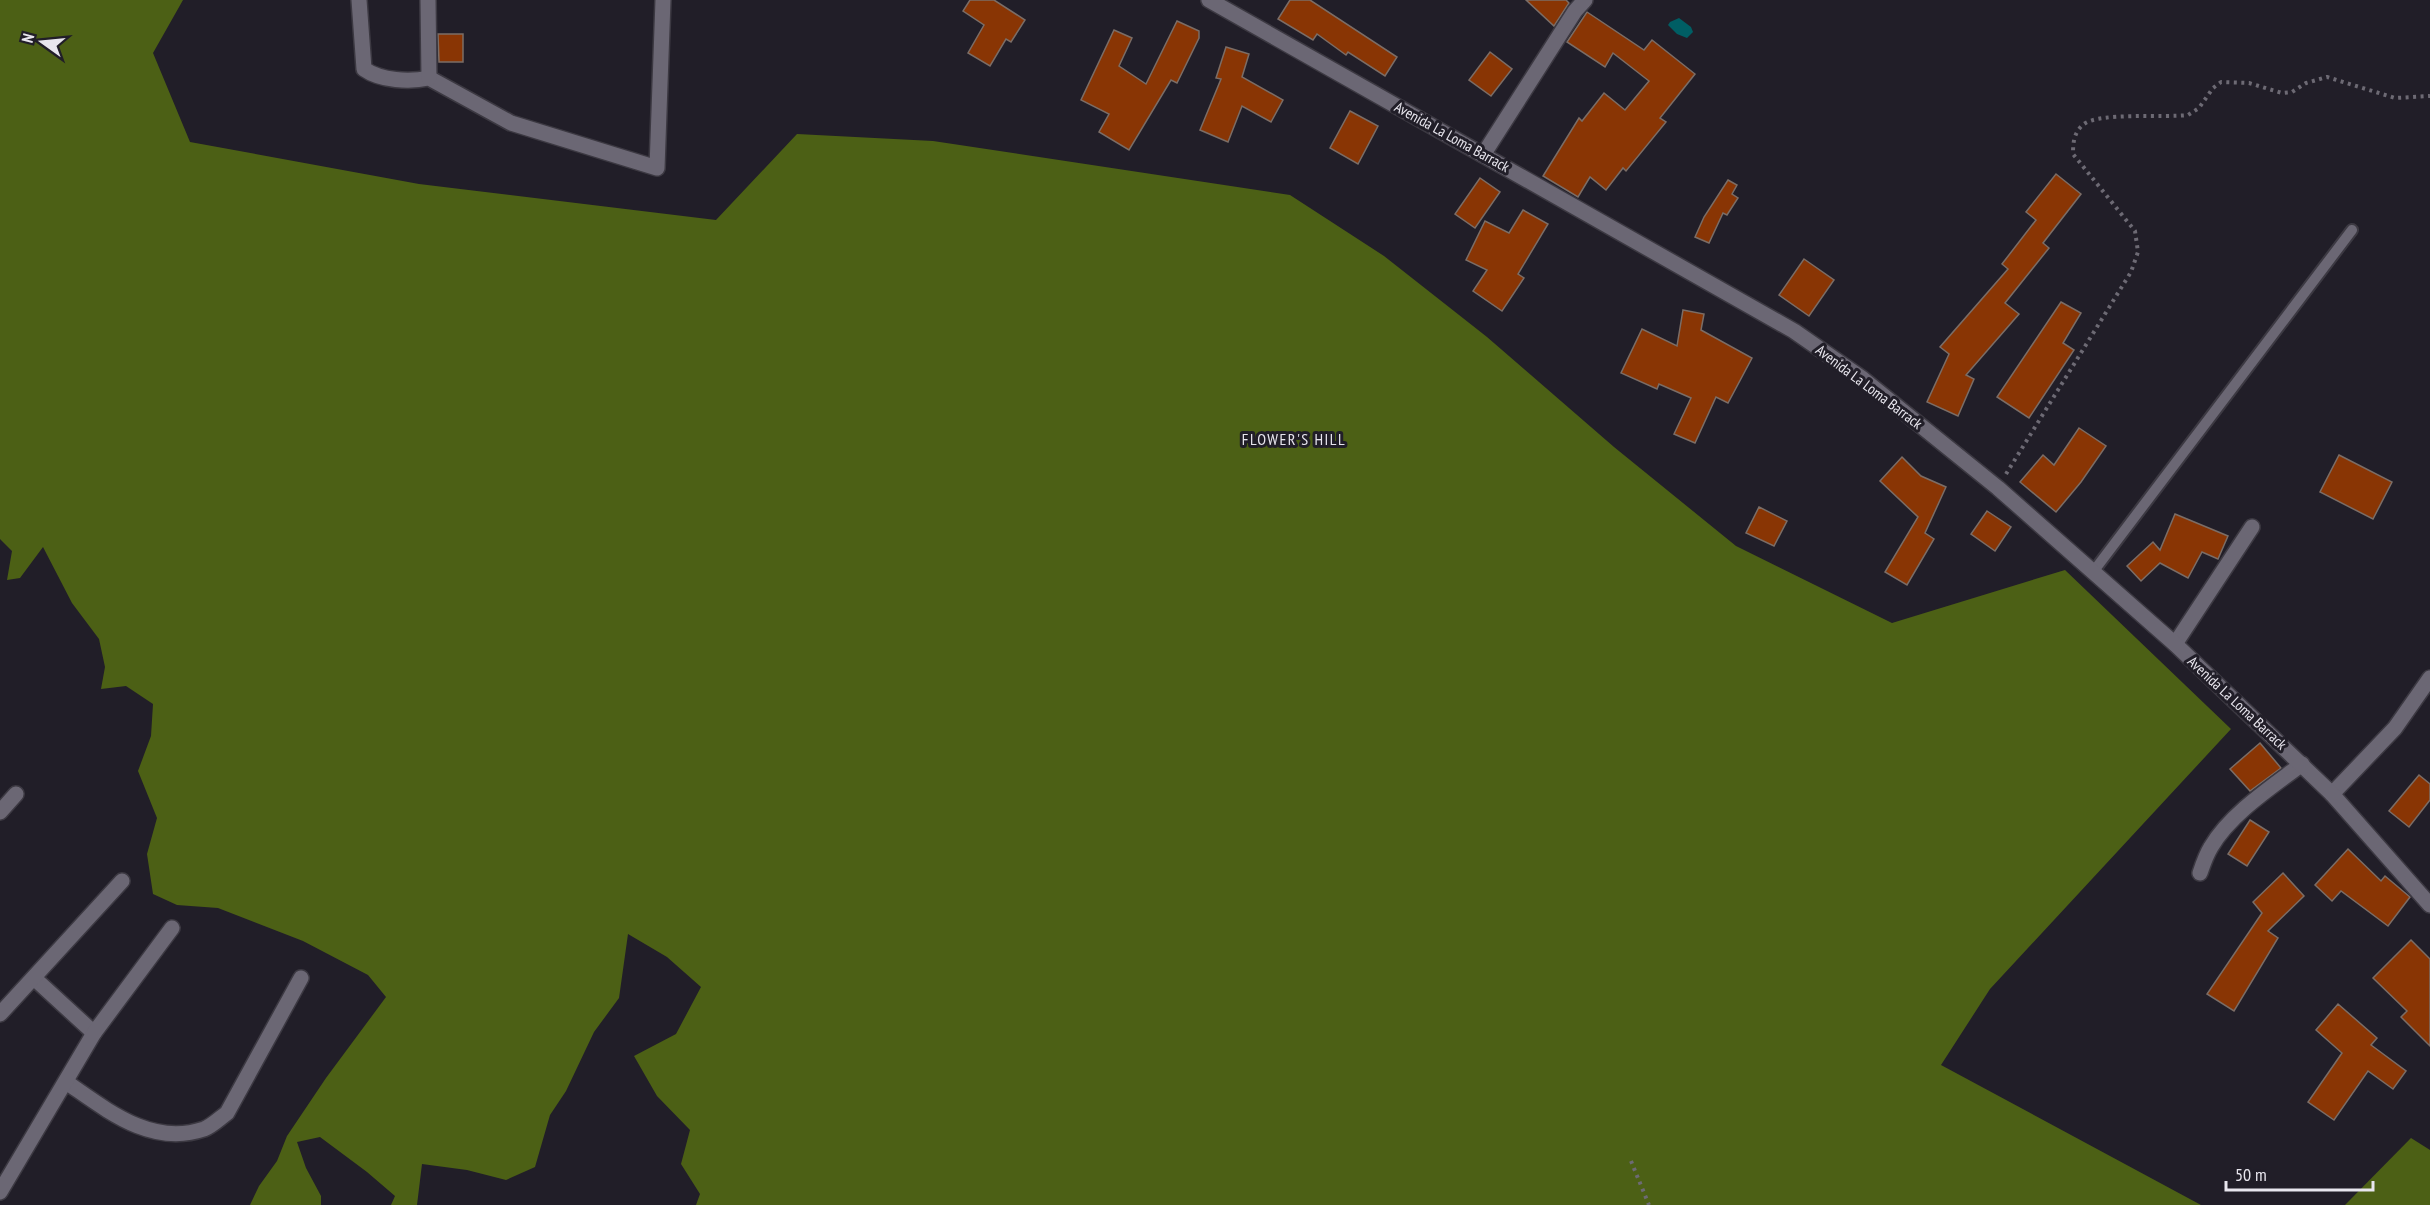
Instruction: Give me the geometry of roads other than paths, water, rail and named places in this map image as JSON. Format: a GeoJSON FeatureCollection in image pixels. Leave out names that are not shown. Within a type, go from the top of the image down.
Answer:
{"type":"FeatureCollection","features":[{"type":"Feature","properties":{"kind":"street"},"geometry":{"type":"LineString","coordinates":[[359,0],[364,69],[372,75],[414,81],[429,78],[511,123],[657,168],[663,0]]}},
{"type":"Feature","properties":{"kind":"street"},"geometry":{"type":"LineString","coordinates":[[428,0],[429,78]]}},
{"type":"Feature","properties":{"kind":"street","name":"Avenida La Loma Barrack"},"geometry":{"type":"LineString","coordinates":[[1209,0],[1794,331],[1863,379],[1998,488],[2175,644],[2332,794],[2430,905]]}},
{"type":"Feature","properties":{"kind":"street"},"geometry":{"type":"LineString","coordinates":[[1483,155],[1575,10],[1585,0]]}},
{"type":"Feature","properties":{"kind":"street"},"geometry":{"type":"LineString","coordinates":[[2175,644],[2252,527]]}},
{"type":"Feature","properties":{"kind":"street"},"geometry":{"type":"LineString","coordinates":[[2332,794],[2395,728],[2430,678]]}},
{"type":"Feature","properties":{"kind":"street"},"geometry":{"type":"LineString","coordinates":[[2200,873],[2211,846],[2226,828],[2246,808],[2302,764]]}},
{"type":"Feature","properties":{"kind":"street"},"geometry":{"type":"LineString","coordinates":[[0,812],[16,794]]}},
{"type":"Feature","properties":{"kind":"street"},"geometry":{"type":"LineString","coordinates":[[0,1014],[122,881]]}},
{"type":"Feature","properties":{"kind":"street"},"geometry":{"type":"LineString","coordinates":[[2,1183],[94,1033],[172,928]]}},
{"type":"Feature","properties":{"kind":"street"},"geometry":{"type":"LineString","coordinates":[[34,978],[94,1033]]}},
{"type":"Feature","properties":{"kind":"street"},"geometry":{"type":"LineString","coordinates":[[66,1082],[120,1119],[150,1131],[181,1134],[206,1128],[226,1113],[301,978]]}},
{"type":"Feature","properties":{"kind":"lane"},"geometry":{"type":"LineString","coordinates":[[2093,572],[2352,231]]}},
{"type":"Feature","properties":{"kind":"water"},"geometry":{"type":"Polygon","coordinates":[[[1679,18],[1691,27],[1693,32],[1687,38],[1677,34],[1668,25],[1679,18]]]}},
{"type":"Feature","properties":{"kind":"district","name":"FLOWER'S HILL"},"geometry":{"type":"Point","coordinates":[1294,439]}}]}
